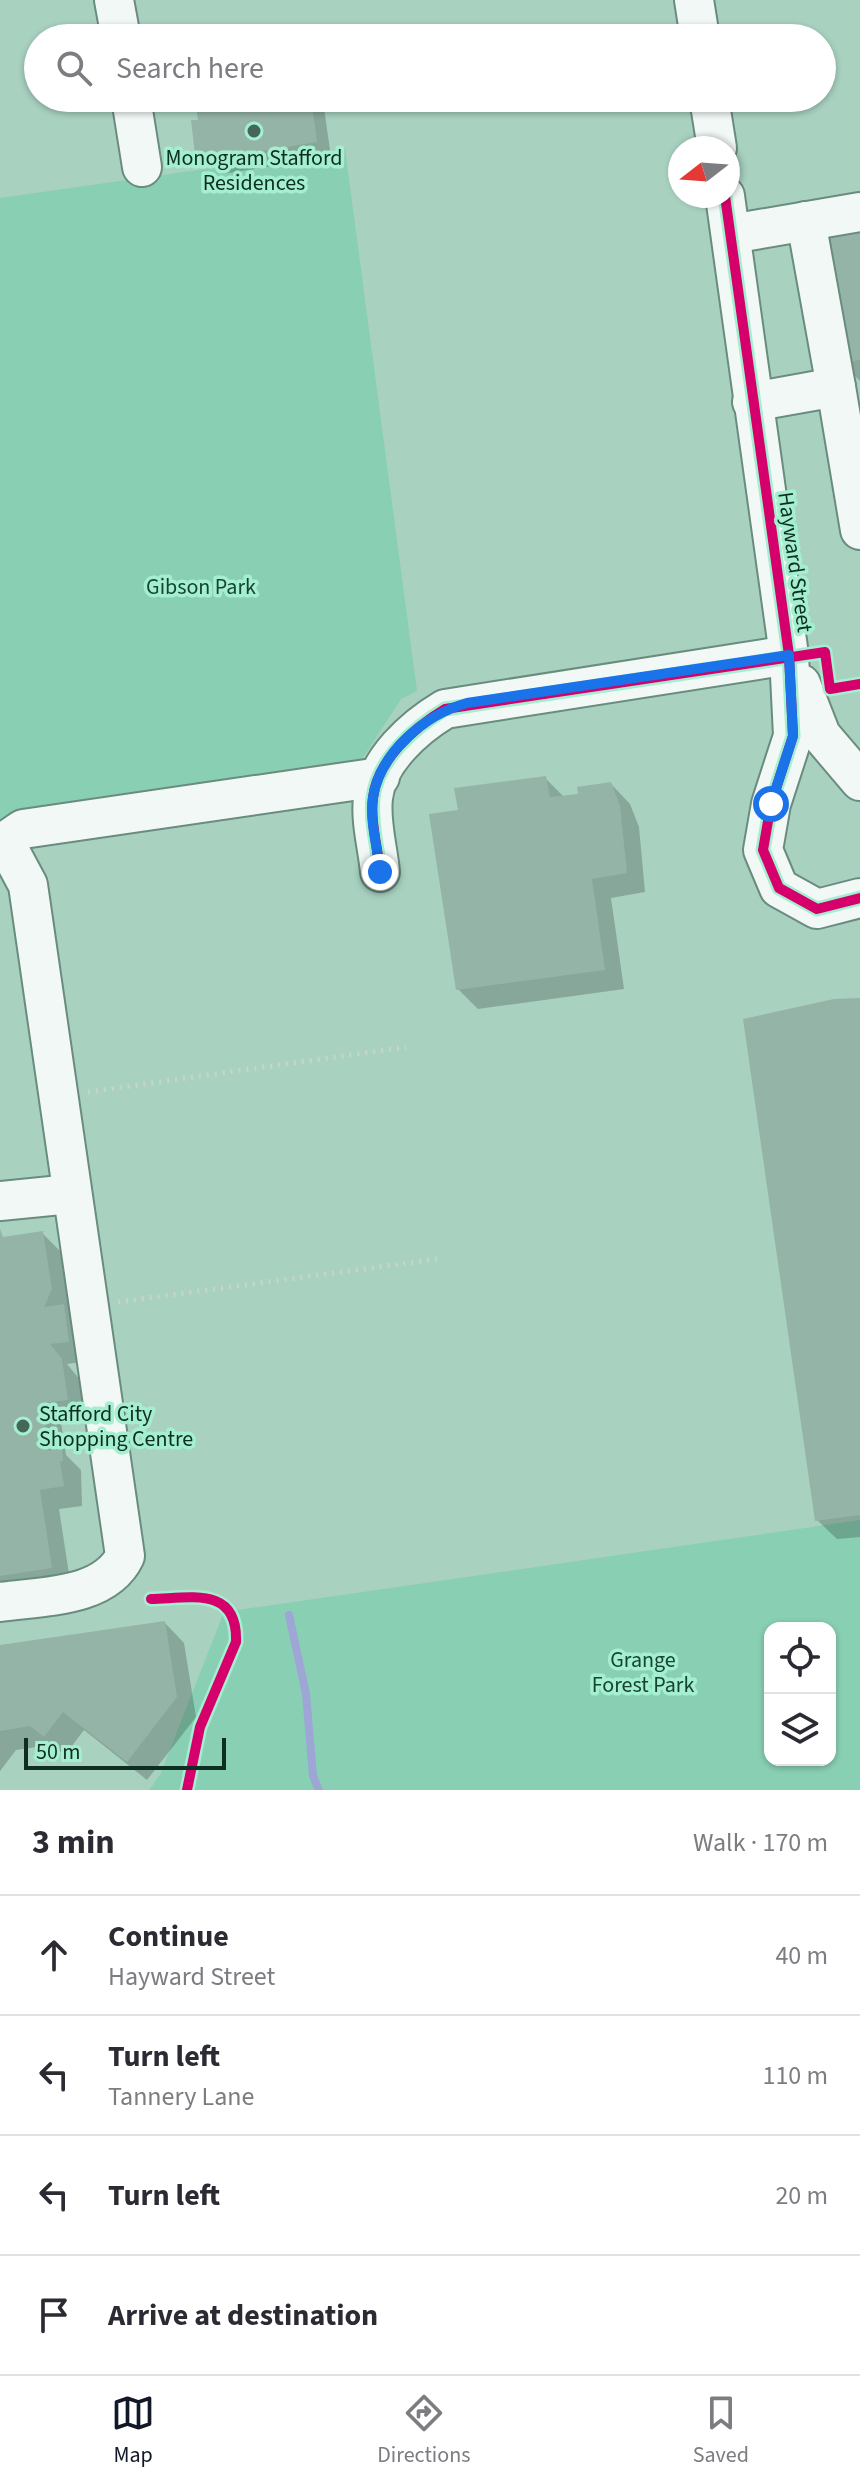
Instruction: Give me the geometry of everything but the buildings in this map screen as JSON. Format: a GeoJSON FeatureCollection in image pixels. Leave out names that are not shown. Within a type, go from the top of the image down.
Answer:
{"type":"FeatureCollection","features":[{"type":"Feature","properties":{"kind":"street"},"geometry":{"type":"LineString","coordinates":[[114,0],[118,24]]}},
{"type":"Feature","properties":{"kind":"street"},"geometry":{"type":"LineString","coordinates":[[694,0],[698,24]]}},
{"type":"Feature","properties":{"kind":"street"},"geometry":{"type":"LineString","coordinates":[[133,112],[142,167]]}},
{"type":"Feature","properties":{"kind":"street"},"geometry":{"type":"LineString","coordinates":[[711,112],[715,136]]}},
{"type":"Feature","properties":{"kind":"street","name":"Hayward Street"},"geometry":{"type":"LineString","coordinates":[[727,208],[789,655],[793,736],[771,804],[763,850],[779,888],[817,909],[860,898]]}},
{"type":"Feature","properties":{"kind":"street"},"geometry":{"type":"LineString","coordinates":[[731,234],[860,212]]}},
{"type":"Feature","properties":{"kind":"street"},"geometry":{"type":"LineString","coordinates":[[806,221],[860,530]]}},
{"type":"Feature","properties":{"kind":"street"},"geometry":{"type":"LineString","coordinates":[[752,402],[836,387]]}},
{"type":"Feature","properties":{"kind":"street"},"geometry":{"type":"LineString","coordinates":[[380,872],[373,798],[380,777],[420,724],[445,709],[789,655]]}},
{"type":"Feature","properties":{"kind":"street","name":"Hayward Street"},"geometry":{"type":"LineString","coordinates":[[789,655],[821,735],[860,781]]}},
{"type":"Feature","properties":{"kind":"street"},"geometry":{"type":"LineString","coordinates":[[0,1602],[81,1590],[117,1572],[125,1556],[28,885],[13,857],[0,848],[23,829],[380,777]]}},
{"type":"Feature","properties":{"kind":"street"},"geometry":{"type":"LineString","coordinates":[[0,1201],[71,1194]]}},
{"type":"Feature","properties":{"kind":"path"},"geometry":{"type":"LineString","coordinates":[[87,1092],[406,1047]]}},
{"type":"Feature","properties":{"kind":"path"},"geometry":{"type":"LineString","coordinates":[[117,1302],[438,1259]]}},
{"type":"Feature","properties":{"kind":"green space","name":"Gibson Park"},"geometry":{"type":"Polygon","coordinates":[[[345,149],[417,691],[401,699],[357,767],[0,819],[0,198],[345,149]]]}},
{"type":"Feature","properties":{"kind":"green space","name":"Grange Forest Park"},"geometry":{"type":"Polygon","coordinates":[[[860,1520],[860,1790],[149,1790],[160,1775],[224,1612],[860,1520]]]}},
{"type":"Feature","properties":{"kind":"waterway"},"geometry":{"type":"LineString","coordinates":[[289,1615],[306,1694],[313,1776],[319,1790]]}},
{"type":"Feature","properties":{"kind":"cycle path"},"geometry":{"type":"LineString","coordinates":[[727,208],[789,655],[793,736],[771,804],[763,850],[779,888],[817,909],[860,898]]}},
{"type":"Feature","properties":{"kind":"cycle path"},"geometry":{"type":"LineString","coordinates":[[380,872],[373,816],[376,784],[399,746],[445,709],[825,652],[830,689],[860,684]]}},
{"type":"Feature","properties":{"kind":"cycle path"},"geometry":{"type":"LineString","coordinates":[[151,1599],[209,1599],[221,1604],[235,1624],[236,1642],[200,1727],[187,1790]]}},
{"type":"Feature","properties":{"kind":"place","name":"Monogram Stafford Residences"},"geometry":{"type":"Point","coordinates":[254,131]}},
{"type":"Feature","properties":{"kind":"place","name":"Stafford City Shopping Centre"},"geometry":{"type":"Point","coordinates":[23,1426]}},
{"type":"Feature","properties":{"kind":"route"},"geometry":{"type":"LineString","coordinates":[[380,872],[373,798],[380,777],[420,724],[445,709],[467,703],[789,655],[793,736],[771,804]]}}]}
